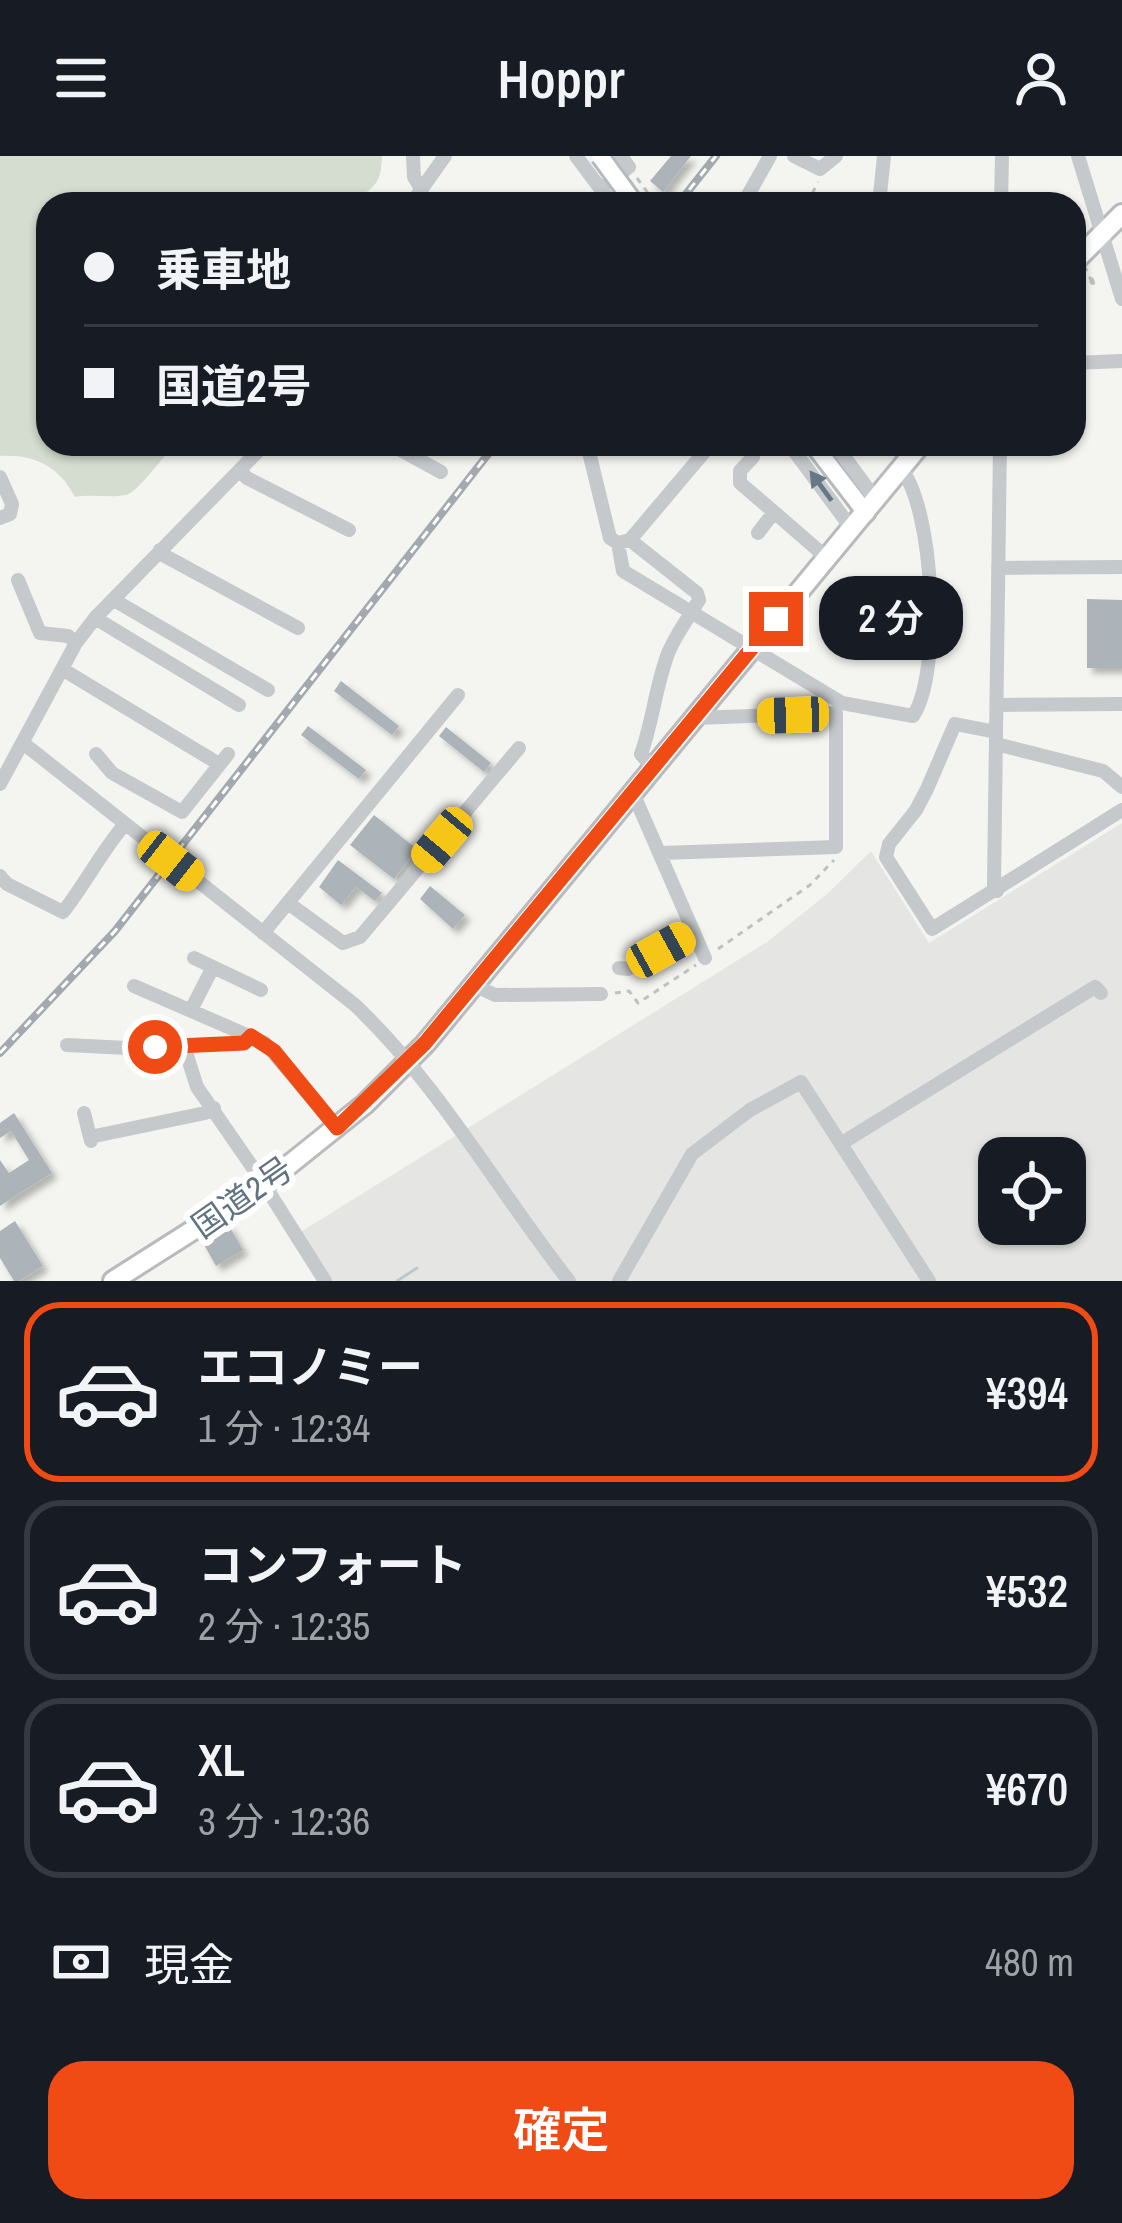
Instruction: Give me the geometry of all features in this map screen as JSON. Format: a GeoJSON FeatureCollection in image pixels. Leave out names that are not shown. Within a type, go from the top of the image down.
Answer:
{"type":"FeatureCollection","features":[{"type":"Feature","properties":{"kind":"highway"},"geometry":{"type":"LineString","coordinates":[[1086,250],[1122,214]]}},
{"type":"Feature","properties":{"kind":"highway","name":"国道2号"},"geometry":{"type":"LineString","coordinates":[[113,1281],[264,1185],[337,1128],[409,1060],[654,770],[909,456]]}},
{"type":"Feature","properties":{"kind":"main road"},"geometry":{"type":"LineString","coordinates":[[600,156],[626,192]]}},
{"type":"Feature","properties":{"kind":"main road"},"geometry":{"type":"LineString","coordinates":[[824,456],[871,506]]}},
{"type":"Feature","properties":{"kind":"street"},"geometry":{"type":"LineString","coordinates":[[413,156],[414,177],[421,187]]}},
{"type":"Feature","properties":{"kind":"street"},"geometry":{"type":"LineString","coordinates":[[418,192],[445,156]]}},
{"type":"Feature","properties":{"kind":"street"},"geometry":{"type":"LineString","coordinates":[[576,156],[603,192]]}},
{"type":"Feature","properties":{"kind":"street"},"geometry":{"type":"LineString","coordinates":[[749,192],[770,156]]}},
{"type":"Feature","properties":{"kind":"street"},"geometry":{"type":"LineString","coordinates":[[794,156],[820,169],[836,156]]}},
{"type":"Feature","properties":{"kind":"street"},"geometry":{"type":"LineString","coordinates":[[880,192],[884,156]]}},
{"type":"Feature","properties":{"kind":"street"},"geometry":{"type":"LineString","coordinates":[[1001,192],[1002,156]]}},
{"type":"Feature","properties":{"kind":"street"},"geometry":{"type":"LineString","coordinates":[[1078,156],[1122,299]]}},
{"type":"Feature","properties":{"kind":"street"},"geometry":{"type":"LineString","coordinates":[[601,189],[625,161]]}},
{"type":"Feature","properties":{"kind":"street"},"geometry":{"type":"LineString","coordinates":[[1086,362],[1122,361]]}},
{"type":"Feature","properties":{"kind":"street"},"geometry":{"type":"LineString","coordinates":[[0,784],[76,643],[95,618],[254,456]]}},
{"type":"Feature","properties":{"kind":"street"},"geometry":{"type":"LineString","coordinates":[[412,456],[441,472]]}},
{"type":"Feature","properties":{"kind":"street"},"geometry":{"type":"LineString","coordinates":[[590,456],[610,538],[624,542],[697,593],[699,600],[663,666],[655,715],[641,754],[654,770]]}},
{"type":"Feature","properties":{"kind":"street"},"geometry":{"type":"LineString","coordinates":[[700,456],[624,542],[623,571],[842,703],[907,716],[917,712],[930,656],[929,575],[911,456]]}},
{"type":"Feature","properties":{"kind":"street"},"geometry":{"type":"LineString","coordinates":[[753,456],[740,471],[740,483],[827,558]]}},
{"type":"Feature","properties":{"kind":"street"},"geometry":{"type":"LineString","coordinates":[[798,456],[852,529]]}},
{"type":"Feature","properties":{"kind":"street"},"geometry":{"type":"LineString","coordinates":[[842,456],[871,506]]}},
{"type":"Feature","properties":{"kind":"street"},"geometry":{"type":"LineString","coordinates":[[997,891],[1000,456]]}},
{"type":"Feature","properties":{"kind":"street"},"geometry":{"type":"LineString","coordinates":[[240,471],[350,530]]}},
{"type":"Feature","properties":{"kind":"street"},"geometry":{"type":"LineString","coordinates":[[0,477],[12,504],[10,514],[0,518]]}},
{"type":"Feature","properties":{"kind":"street"},"geometry":{"type":"LineString","coordinates":[[758,533],[774,512]]}},
{"type":"Feature","properties":{"kind":"street"},"geometry":{"type":"LineString","coordinates":[[160,550],[298,628]]}},
{"type":"Feature","properties":{"kind":"street"},"geometry":{"type":"LineString","coordinates":[[998,568],[1122,567]]}},
{"type":"Feature","properties":{"kind":"street"},"geometry":{"type":"LineString","coordinates":[[18,580],[40,633],[68,637],[76,643]]}},
{"type":"Feature","properties":{"kind":"street"},"geometry":{"type":"LineString","coordinates":[[114,600],[268,690]]}},
{"type":"Feature","properties":{"kind":"street"},"geometry":{"type":"LineString","coordinates":[[95,618],[239,705]]}},
{"type":"Feature","properties":{"kind":"street"},"geometry":{"type":"LineString","coordinates":[[62,669],[92,691],[223,759],[182,812],[112,773],[96,754]]}},
{"type":"Feature","properties":{"kind":"street"},"geometry":{"type":"LineString","coordinates":[[263,933],[458,695]]}},
{"type":"Feature","properties":{"kind":"street"},"geometry":{"type":"LineString","coordinates":[[997,704],[1122,704]]}},
{"type":"Feature","properties":{"kind":"street"},"geometry":{"type":"LineString","coordinates":[[661,853],[836,847],[836,713],[695,718]]}},
{"type":"Feature","properties":{"kind":"street"},"geometry":{"type":"LineString","coordinates":[[1122,787],[1103,770],[955,724],[916,810],[889,844],[886,857],[932,929],[1122,810]]}},
{"type":"Feature","properties":{"kind":"street"},"geometry":{"type":"LineString","coordinates":[[23,743],[355,1005],[409,1060],[569,1281]]}},
{"type":"Feature","properties":{"kind":"street"},"geometry":{"type":"LineString","coordinates":[[288,903],[343,943],[360,937],[519,748]]}},
{"type":"Feature","properties":{"kind":"street"},"geometry":{"type":"LineString","coordinates":[[94,798],[112,773]]}},
{"type":"Feature","properties":{"kind":"street"},"geometry":{"type":"LineString","coordinates":[[633,794],[706,958]]}},
{"type":"Feature","properties":{"kind":"street"},"geometry":{"type":"LineString","coordinates":[[0,876],[63,912],[93,874],[98,856],[125,824]]}},
{"type":"Feature","properties":{"kind":"street"},"geometry":{"type":"LineString","coordinates":[[620,968],[628,969],[694,932]]}},
{"type":"Feature","properties":{"kind":"street"},"geometry":{"type":"LineString","coordinates":[[194,958],[261,991]]}},
{"type":"Feature","properties":{"kind":"street"},"geometry":{"type":"LineString","coordinates":[[191,1010],[213,967]]}},
{"type":"Feature","properties":{"kind":"street"},"geometry":{"type":"LineString","coordinates":[[474,985],[495,995],[602,994]]}},
{"type":"Feature","properties":{"kind":"street"},"geometry":{"type":"LineString","coordinates":[[134,986],[251,1036],[274,1051],[337,1128]]}},
{"type":"Feature","properties":{"kind":"street"},"geometry":{"type":"LineString","coordinates":[[842,1143],[1095,987],[1101,993]]}},
{"type":"Feature","properties":{"kind":"street"},"geometry":{"type":"LineString","coordinates":[[67,1045],[184,1046],[244,1043],[251,1036]]}},
{"type":"Feature","properties":{"kind":"street"},"geometry":{"type":"LineString","coordinates":[[184,1046],[197,1087],[325,1281]]}},
{"type":"Feature","properties":{"kind":"street"},"geometry":{"type":"LineString","coordinates":[[619,1281],[692,1154],[750,1110],[801,1082],[929,1281]]}},
{"type":"Feature","properties":{"kind":"street"},"geometry":{"type":"LineString","coordinates":[[84,1113],[91,1142],[214,1108]]}},
{"type":"Feature","properties":{"kind":"path"},"geometry":{"type":"LineString","coordinates":[[625,161],[647,192]]}},
{"type":"Feature","properties":{"kind":"path"},"geometry":{"type":"LineString","coordinates":[[813,192],[820,169]]}},
{"type":"Feature","properties":{"kind":"path"},"geometry":{"type":"LineString","coordinates":[[1086,265],[1095,281]]}},
{"type":"Feature","properties":{"kind":"path"},"geometry":{"type":"LineString","coordinates":[[602,994],[629,992],[638,1003],[810,885],[832,862],[836,847]]}},
{"type":"Feature","properties":{"kind":"shaded area"},"geometry":{"type":"Polygon","coordinates":[[[0,156],[382,156],[379,178],[366,192],[36,192],[36,456],[166,456],[126,495],[75,497],[44,464],[0,456],[0,156]]]}},
{"type":"Feature","properties":{"kind":"shaded area"},"geometry":{"type":"Polygon","coordinates":[[[1122,823],[1122,1281],[331,1281],[299,1233],[767,942],[871,851],[929,943],[1122,823]]]}},
{"type":"Feature","properties":{"kind":"building"},"geometry":{"type":"Polygon","coordinates":[[[671,156],[691,156],[663,192],[650,181],[671,156]]]}},
{"type":"Feature","properties":{"kind":"building"},"geometry":{"type":"Polygon","coordinates":[[[1087,599],[1122,600],[1122,668],[1087,668],[1087,599]]]}},
{"type":"Feature","properties":{"kind":"building"},"geometry":{"type":"Polygon","coordinates":[[[341,681],[399,726],[392,735],[334,691],[341,681]]]}},
{"type":"Feature","properties":{"kind":"building"},"geometry":{"type":"Polygon","coordinates":[[[308,726],[366,770],[359,779],[301,735],[308,726]]]}},
{"type":"Feature","properties":{"kind":"building"},"geometry":{"type":"Polygon","coordinates":[[[446,727],[491,763],[484,772],[439,736],[446,727]]]}},
{"type":"Feature","properties":{"kind":"building"},"geometry":{"type":"Polygon","coordinates":[[[374,815],[417,849],[394,879],[350,845],[374,815]]]}},
{"type":"Feature","properties":{"kind":"building"},"geometry":{"type":"Polygon","coordinates":[[[338,860],[382,893],[375,901],[356,887],[341,905],[319,887],[338,860]]]}},
{"type":"Feature","properties":{"kind":"building"},"geometry":{"type":"Polygon","coordinates":[[[430,886],[465,915],[453,929],[420,899],[430,886]]]}},
{"type":"Feature","properties":{"kind":"building"},"geometry":{"type":"Polygon","coordinates":[[[14,1113],[52,1173],[0,1206],[0,1160],[9,1173],[29,1160],[11,1131],[0,1138],[0,1123],[14,1113]]]}},
{"type":"Feature","properties":{"kind":"building"},"geometry":{"type":"Polygon","coordinates":[[[15,1221],[43,1266],[19,1281],[14,1281],[0,1258],[0,1231],[15,1221]]]}},
{"type":"Feature","properties":{"kind":"building"},"geometry":{"type":"Polygon","coordinates":[[[228,1224],[243,1250],[216,1266],[202,1241],[228,1224]]]}},
{"type":"Feature","properties":{"kind":"waterway"},"geometry":{"type":"LineString","coordinates":[[397,1281],[417,1268]]}},
{"type":"Feature","properties":{"kind":"railway"},"geometry":{"type":"LineString","coordinates":[[688,192],[716,156]]}},
{"type":"Feature","properties":{"kind":"railway"},"geometry":{"type":"LineString","coordinates":[[0,1053],[115,931],[487,456]]}},
{"type":"Feature","properties":{"kind":"route"},"geometry":{"type":"LineString","coordinates":[[155,1047],[244,1043],[251,1036],[274,1051],[337,1128],[425,1043],[776,619]]}}]}
